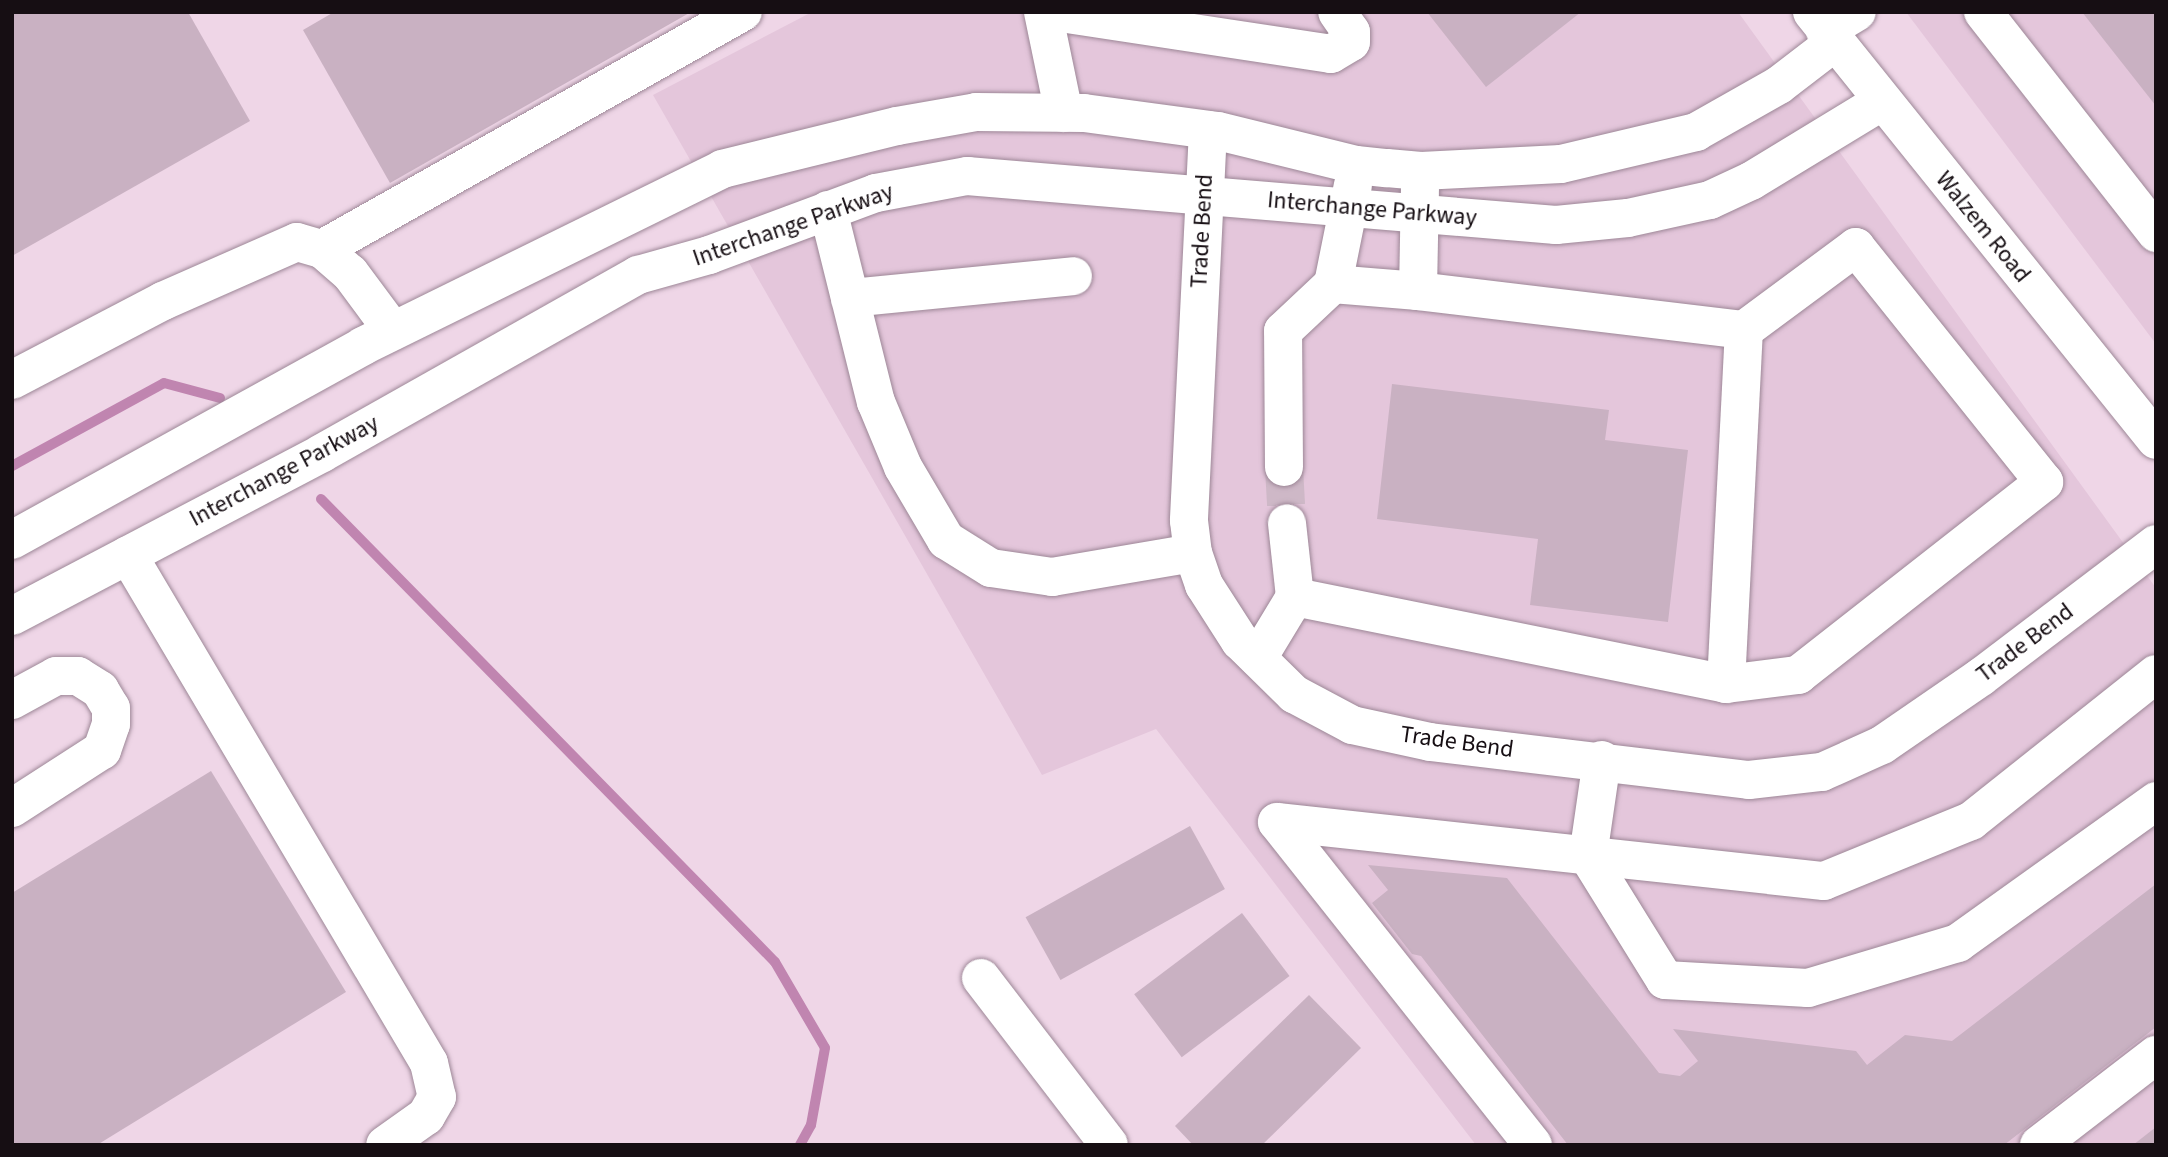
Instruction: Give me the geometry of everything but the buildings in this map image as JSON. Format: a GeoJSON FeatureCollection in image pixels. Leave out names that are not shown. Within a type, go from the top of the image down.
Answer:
{"type":"FeatureCollection","features":[{"type":"Feature","properties":{"kind":"street"},"geometry":{"type":"LineString","coordinates":[[322,249],[743,12]]}},
{"type":"Feature","properties":{"kind":"street"},"geometry":{"type":"LineString","coordinates":[[1043,12],[1064,113]]}},
{"type":"Feature","properties":{"kind":"street"},"geometry":{"type":"LineString","coordinates":[[1054,12],[1331,54],[1351,42],[1351,32],[1337,12]]}},
{"type":"Feature","properties":{"kind":"street"},"geometry":{"type":"LineString","coordinates":[[1983,12],[2156,233]]}},
{"type":"Feature","properties":{"kind":"street","name":"Interchange Parkway"},"geometry":{"type":"LineString","coordinates":[[12,540],[393,331],[722,169],[897,126],[976,112],[1064,113],[1208,130],[1356,165],[1421,171],[1561,164],[1696,132],[1779,85],[1832,24]]}},
{"type":"Feature","properties":{"kind":"street","name":"Walzem Road"},"geometry":{"type":"LineString","coordinates":[[1832,24],[1881,102],[2156,440]]}},
{"type":"Feature","properties":{"kind":"street","name":"Interchange Parkway"},"geometry":{"type":"LineString","coordinates":[[12,616],[322,453],[638,275],[709,255],[876,193],[967,176],[1203,193],[1556,225],[1628,218],[1710,200],[1751,181],[1881,102]]}},
{"type":"Feature","properties":{"kind":"street","name":"Trade Bend"},"geometry":{"type":"LineString","coordinates":[[1208,130],[1189,521],[1193,554],[1218,611],[1258,658],[1294,694],[1352,726],[1430,741],[1749,780],[1822,772],[1850,763],[1980,677],[2156,544]]}},
{"type":"Feature","properties":{"kind":"street"},"geometry":{"type":"LineString","coordinates":[[1284,467],[1283,331],[1333,284],[1350,208],[1356,165]]}},
{"type":"Feature","properties":{"kind":"street"},"geometry":{"type":"LineString","coordinates":[[1418,291],[1421,171]]}},
{"type":"Feature","properties":{"kind":"street"},"geometry":{"type":"LineString","coordinates":[[828,210],[876,402],[903,467],[946,540],[991,568],[1052,577],[1193,554]]}},
{"type":"Feature","properties":{"kind":"street"},"geometry":{"type":"LineString","coordinates":[[12,380],[163,301],[298,242],[322,249],[358,282],[393,331]]}},
{"type":"Feature","properties":{"kind":"street"},"geometry":{"type":"LineString","coordinates":[[1295,597],[1726,684],[1798,675],[2044,482],[1856,247],[1744,330],[1418,291],[1333,284]]}},
{"type":"Feature","properties":{"kind":"street"},"geometry":{"type":"LineString","coordinates":[[850,298],[1073,276]]}},
{"type":"Feature","properties":{"kind":"street"},"geometry":{"type":"LineString","coordinates":[[1726,684],[1744,330]]}},
{"type":"Feature","properties":{"kind":"street"},"geometry":{"type":"LineString","coordinates":[[1258,658],[1295,597],[1287,523]]}},
{"type":"Feature","properties":{"kind":"street"},"geometry":{"type":"LineString","coordinates":[[128,555],[429,1063],[437,1097],[426,1116],[385,1145]]}},
{"type":"Feature","properties":{"kind":"street"},"geometry":{"type":"LineString","coordinates":[[1533,1145],[1277,822],[1824,881],[1971,821],[2156,674]]}},
{"type":"Feature","properties":{"kind":"street"},"geometry":{"type":"LineString","coordinates":[[12,700],[56,676],[78,676],[100,690],[111,708],[111,724],[102,750],[12,808]]}},
{"type":"Feature","properties":{"kind":"street"},"geometry":{"type":"LineString","coordinates":[[1602,760],[1588,856],[1665,980],[1808,988],[1958,943],[2156,801]]}},
{"type":"Feature","properties":{"kind":"street"},"geometry":{"type":"LineString","coordinates":[[981,978],[1109,1145]]}},
{"type":"Feature","properties":{"kind":"street"},"geometry":{"type":"LineString","coordinates":[[2039,1145],[2156,1055]]}},
{"type":"Feature","properties":{"kind":"shaded area"},"geometry":{"type":"Polygon","coordinates":[[[812,12],[1738,12],[2156,588],[2156,1145],[1476,1145],[1156,729],[1042,775],[653,95],[812,12]]]}},
{"type":"Feature","properties":{"kind":"shaded area"},"geometry":{"type":"Polygon","coordinates":[[[1906,12],[2156,12],[2156,344],[1906,12]]]}},
{"type":"Feature","properties":{"kind":"waterway"},"geometry":{"type":"LineString","coordinates":[[12,466],[164,383],[220,398]]}},
{"type":"Feature","properties":{"kind":"waterway"},"geometry":{"type":"LineString","coordinates":[[321,499],[775,962],[825,1048],[811,1125],[800,1145]]}},
{"type":"Feature","properties":{"kind":"tunnel"},"geometry":{"type":"LineString","coordinates":[[1284,467],[1287,523]]}}]}
